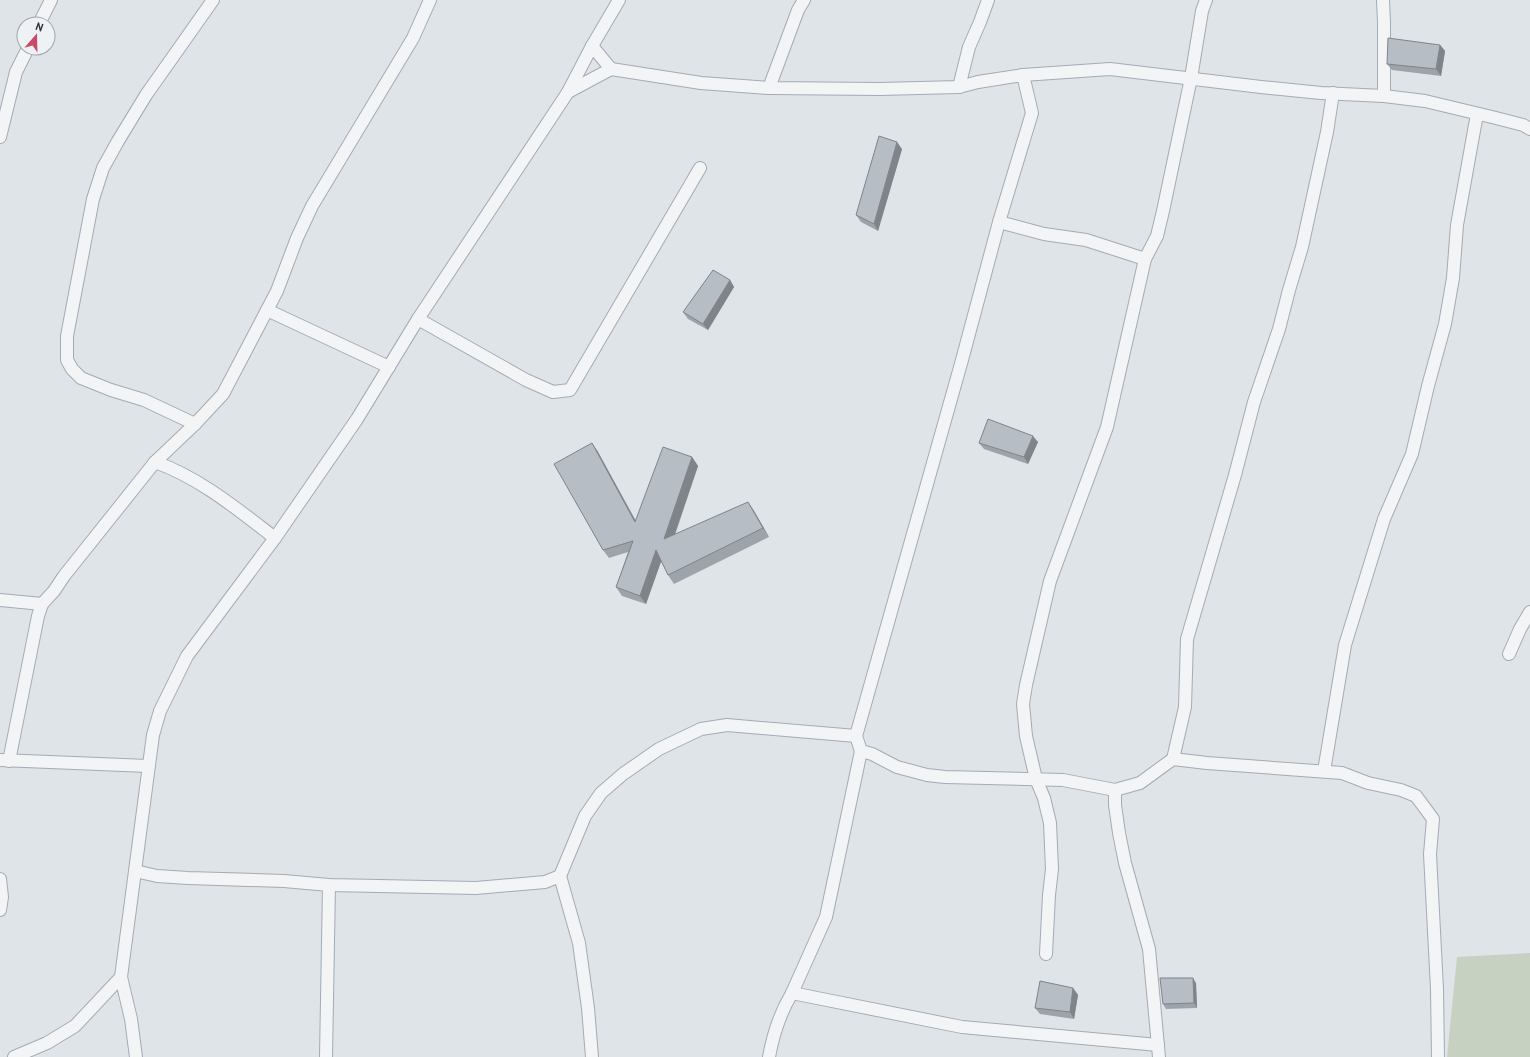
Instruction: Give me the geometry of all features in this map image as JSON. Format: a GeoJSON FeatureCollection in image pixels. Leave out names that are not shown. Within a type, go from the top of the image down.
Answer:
{"type":"FeatureCollection","features":[{"type":"Feature","properties":{"kind":"street"},"geometry":{"type":"LineString","coordinates":[[43,16],[51,0]]}},
{"type":"Feature","properties":{"kind":"street"},"geometry":{"type":"LineString","coordinates":[[195,424],[144,400],[111,390],[81,378],[72,369],[67,360],[67,336],[93,200],[103,168],[146,95],[213,0]]}},
{"type":"Feature","properties":{"kind":"street"},"geometry":{"type":"LineString","coordinates":[[148,766],[5,761],[36,624],[42,604],[54,591],[64,576],[155,462],[195,424],[223,394],[277,291],[297,238],[312,206],[413,38],[430,0]]}},
{"type":"Feature","properties":{"kind":"street"},"geometry":{"type":"LineString","coordinates":[[136,1057],[131,1019],[121,977],[148,766],[153,736],[160,711],[187,656],[275,538],[357,419],[418,319],[568,92],[592,46],[619,0]]}},
{"type":"Feature","properties":{"kind":"street"},"geometry":{"type":"LineString","coordinates":[[769,88],[798,10],[804,0]]}},
{"type":"Feature","properties":{"kind":"street"},"geometry":{"type":"LineString","coordinates":[[959,87],[968,47],[980,22],[988,0]]}},
{"type":"Feature","properties":{"kind":"street"},"geometry":{"type":"LineString","coordinates":[[1046,954],[1048,895],[1052,869],[1050,823],[1044,798],[1036,779],[1026,736],[1023,704],[1026,685],[1050,582],[1107,428],[1145,259],[1157,236],[1164,212],[1191,78],[1202,11],[1206,0]]}},
{"type":"Feature","properties":{"kind":"street"},"geometry":{"type":"LineString","coordinates":[[1383,0],[1384,96]]}},
{"type":"Feature","properties":{"kind":"street"},"geometry":{"type":"LineString","coordinates":[[592,46],[611,69]]}},
{"type":"Feature","properties":{"kind":"street"},"geometry":{"type":"LineString","coordinates":[[0,137],[16,72],[24,56]]}},
{"type":"Feature","properties":{"kind":"street"},"geometry":{"type":"LineString","coordinates":[[568,92],[611,69],[701,83],[769,88],[880,89],[959,87],[978,82],[1023,75],[1110,69],[1261,87],[1384,96],[1425,101],[1523,125],[1530,129]]}},
{"type":"Feature","properties":{"kind":"street"},"geometry":{"type":"LineString","coordinates":[[769,1057],[772,1043],[785,1005],[792,993],[826,917],[860,751],[856,736],[960,368],[999,222],[1032,113],[1023,75]]}},
{"type":"Feature","properties":{"kind":"street"},"geometry":{"type":"LineString","coordinates":[[860,751],[872,754],[910,771],[928,775],[945,777],[1063,780],[1115,790],[1140,783],[1173,759],[1185,707],[1186,639],[1254,402],[1279,329],[1302,247],[1333,93]]}},
{"type":"Feature","properties":{"kind":"street"},"geometry":{"type":"LineString","coordinates":[[1324,771],[1345,646],[1384,520],[1412,454],[1428,386],[1445,324],[1453,278],[1457,225],[1477,114]]}},
{"type":"Feature","properties":{"kind":"street"},"geometry":{"type":"LineString","coordinates":[[418,319],[526,380],[553,392],[570,390],[700,168]]}},
{"type":"Feature","properties":{"kind":"street"},"geometry":{"type":"LineString","coordinates":[[999,222],[1044,234],[1086,240],[1145,259]]}},
{"type":"Feature","properties":{"kind":"street"},"geometry":{"type":"LineString","coordinates":[[267,310],[389,367]]}},
{"type":"Feature","properties":{"kind":"street"},"geometry":{"type":"LineString","coordinates":[[155,462],[173,468],[220,496],[275,538]]}},
{"type":"Feature","properties":{"kind":"street"},"geometry":{"type":"LineString","coordinates":[[0,600],[42,604]]}},
{"type":"Feature","properties":{"kind":"street"},"geometry":{"type":"LineString","coordinates":[[1509,654],[1520,629],[1530,612]]}},
{"type":"Feature","properties":{"kind":"street"},"geometry":{"type":"LineString","coordinates":[[592,1057],[588,1008],[579,943],[560,876],[585,816],[602,794],[622,774],[659,749],[701,729],[727,725],[856,736]]}},
{"type":"Feature","properties":{"kind":"street"},"geometry":{"type":"LineString","coordinates":[[1173,759],[1207,763],[1324,771],[1342,774],[1368,783],[1401,790],[1416,796],[1433,819],[1430,854],[1437,989],[1438,1057]]}},
{"type":"Feature","properties":{"kind":"street"},"geometry":{"type":"LineString","coordinates":[[792,993],[962,1027],[1158,1051],[1149,949],[1125,863],[1115,805],[1115,790]]}},
{"type":"Feature","properties":{"kind":"street"},"geometry":{"type":"LineString","coordinates":[[135,871],[157,876],[188,878],[284,881],[329,885],[476,888],[544,882],[560,876]]}},
{"type":"Feature","properties":{"kind":"street"},"geometry":{"type":"LineString","coordinates":[[0,878],[2,897],[0,910]]}},
{"type":"Feature","properties":{"kind":"street"},"geometry":{"type":"LineString","coordinates":[[328,1057],[329,885]]}},
{"type":"Feature","properties":{"kind":"street"},"geometry":{"type":"LineString","coordinates":[[14,1057],[47,1043],[75,1026],[121,977]]}},
{"type":"Feature","properties":{"kind":"green space"},"geometry":{"type":"Polygon","coordinates":[[[1530,953],[1530,1057],[1447,1057],[1457,957],[1530,953]]]}},
{"type":"Feature","properties":{"kind":"building"},"geometry":{"type":"Polygon","coordinates":[[[1388,38],[1440,45],[1436,69],[1387,64],[1388,38]]]}},
{"type":"Feature","properties":{"kind":"building"},"geometry":{"type":"Polygon","coordinates":[[[879,136],[897,142],[874,224],[856,215],[879,136]]]}},
{"type":"Feature","properties":{"kind":"building"},"geometry":{"type":"Polygon","coordinates":[[[713,270],[730,280],[703,324],[683,312],[713,270]]]}},
{"type":"Feature","properties":{"kind":"building"},"geometry":{"type":"Polygon","coordinates":[[[988,419],[1033,436],[1024,457],[979,443],[988,419]]]}},
{"type":"Feature","properties":{"kind":"building"},"geometry":{"type":"Polygon","coordinates":[[[592,443],[635,522],[663,447],[692,457],[664,539],[748,502],[763,528],[668,575],[656,550],[640,596],[616,587],[633,541],[603,550],[554,464],[592,443]]]}},
{"type":"Feature","properties":{"kind":"building"},"geometry":{"type":"Polygon","coordinates":[[[1160,978],[1193,978],[1194,1003],[1163,1004],[1160,978]]]}},
{"type":"Feature","properties":{"kind":"building"},"geometry":{"type":"Polygon","coordinates":[[[1040,981],[1073,988],[1070,1012],[1035,1008],[1040,981]]]}}]}
